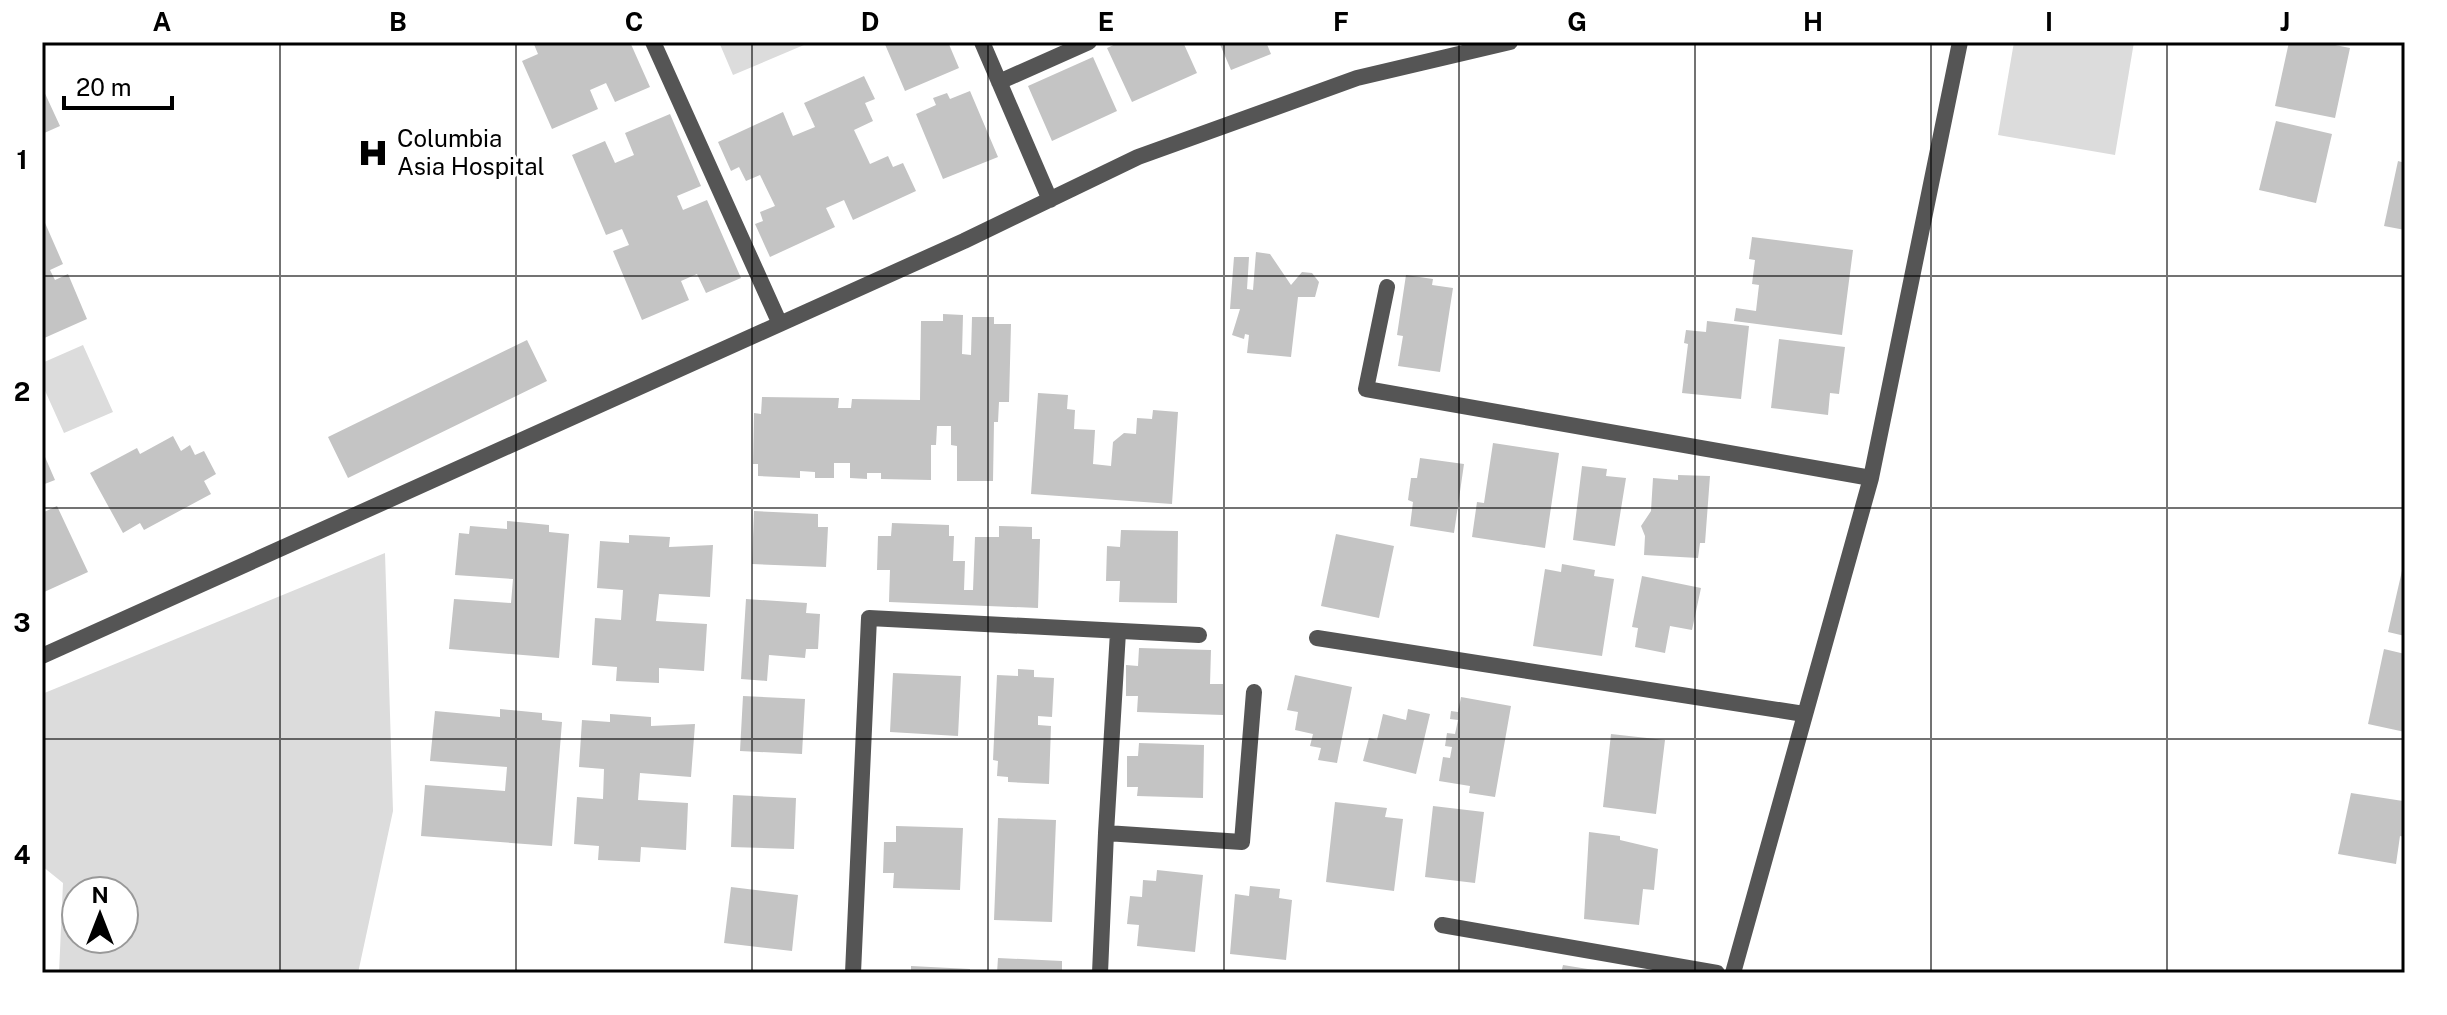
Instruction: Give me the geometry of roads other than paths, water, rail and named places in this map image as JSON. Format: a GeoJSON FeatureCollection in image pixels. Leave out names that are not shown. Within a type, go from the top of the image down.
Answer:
{"type":"FeatureCollection","features":[{"type":"Feature","properties":{"kind":"street"},"geometry":{"type":"LineString","coordinates":[[653,42],[780,324]]}},
{"type":"Feature","properties":{"kind":"street"},"geometry":{"type":"LineString","coordinates":[[982,42],[1050,200]]}},
{"type":"Feature","properties":{"kind":"street"},"geometry":{"type":"LineString","coordinates":[[999,82],[1089,42]]}},
{"type":"Feature","properties":{"kind":"street"},"geometry":{"type":"LineString","coordinates":[[42,656],[780,324],[1138,157],[1357,78],[1510,42]]}},
{"type":"Feature","properties":{"kind":"street"},"geometry":{"type":"LineString","coordinates":[[1733,973],[1871,478],[1960,42]]}},
{"type":"Feature","properties":{"kind":"street"},"geometry":{"type":"LineString","coordinates":[[1387,287],[1366,389],[1871,478]]}},
{"type":"Feature","properties":{"kind":"street"},"geometry":{"type":"LineString","coordinates":[[853,973],[869,618],[1199,635]]}},
{"type":"Feature","properties":{"kind":"street"},"geometry":{"type":"LineString","coordinates":[[1100,973],[1118,632]]}},
{"type":"Feature","properties":{"kind":"street"},"geometry":{"type":"LineString","coordinates":[[1317,638],[1804,714]]}},
{"type":"Feature","properties":{"kind":"street"},"geometry":{"type":"LineString","coordinates":[[1106,833],[1242,842],[1254,692]]}},
{"type":"Feature","properties":{"kind":"street"},"geometry":{"type":"LineString","coordinates":[[1442,925],[1717,973]]}},
{"type":"Feature","properties":{"kind":"place","name":"Columbia Asia Hospital"},"geometry":{"type":"Point","coordinates":[373,153]}}]}
